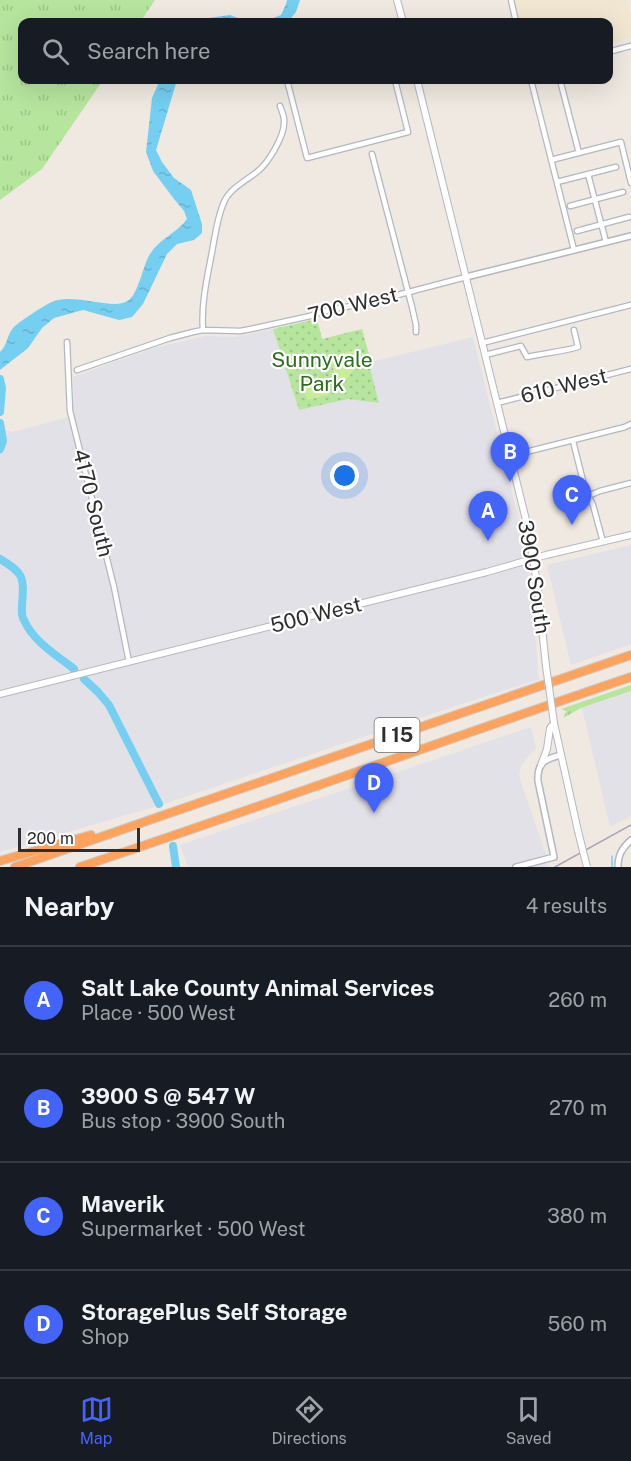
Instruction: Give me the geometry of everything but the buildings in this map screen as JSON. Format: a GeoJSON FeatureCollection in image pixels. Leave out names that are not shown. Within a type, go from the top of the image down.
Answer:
{"type":"FeatureCollection","features":[{"type":"Feature","properties":{"kind":"highway","name":"I 15"},"geometry":{"type":"LineString","coordinates":[[15,867],[631,655]]}},
{"type":"Feature","properties":{"kind":"highway","name":"I 15"},"geometry":{"type":"LineString","coordinates":[[80,867],[631,677]]}},
{"type":"Feature","properties":{"kind":"highway"},"geometry":{"type":"LineString","coordinates":[[0,861],[164,815]]}},
{"type":"Feature","properties":{"kind":"highway"},"geometry":{"type":"LineString","coordinates":[[95,867],[173,836]]}},
{"type":"Feature","properties":{"kind":"main road"},"geometry":{"type":"LineString","coordinates":[[397,0],[402,18]]}},
{"type":"Feature","properties":{"kind":"main road","name":"3900 South"},"geometry":{"type":"LineString","coordinates":[[418,84],[526,520],[534,559],[554,723],[586,867]]}},
{"type":"Feature","properties":{"kind":"main road","name":"500 West"},"geometry":{"type":"LineString","coordinates":[[0,694],[631,535]]}},
{"type":"Feature","properties":{"kind":"main road"},"geometry":{"type":"LineString","coordinates":[[540,765],[554,723]]}},
{"type":"Feature","properties":{"kind":"street"},"geometry":{"type":"LineString","coordinates":[[511,0],[515,18]]}},
{"type":"Feature","properties":{"kind":"street"},"geometry":{"type":"LineString","coordinates":[[613,51],[631,46]]}},
{"type":"Feature","properties":{"kind":"street"},"geometry":{"type":"LineString","coordinates":[[288,84],[307,158],[408,132],[396,84]]}},
{"type":"Feature","properties":{"kind":"street"},"geometry":{"type":"LineString","coordinates":[[532,84],[574,250]]}},
{"type":"Feature","properties":{"kind":"street"},"geometry":{"type":"LineString","coordinates":[[561,84],[579,153]]}},
{"type":"Feature","properties":{"kind":"street"},"geometry":{"type":"LineString","coordinates":[[203,330],[202,311],[209,267],[224,202],[232,191],[263,167],[283,134],[284,118],[280,106]]}},
{"type":"Feature","properties":{"kind":"street"},"geometry":{"type":"LineString","coordinates":[[551,160],[621,142],[631,183]]}},
{"type":"Feature","properties":{"kind":"street"},"geometry":{"type":"LineString","coordinates":[[372,154],[408,292],[416,332]]}},
{"type":"Feature","properties":{"kind":"street"},"geometry":{"type":"LineString","coordinates":[[557,182],[616,167]]}},
{"type":"Feature","properties":{"kind":"street"},"geometry":{"type":"LineString","coordinates":[[588,174],[606,242]]}},
{"type":"Feature","properties":{"kind":"street"},"geometry":{"type":"LineString","coordinates":[[570,206],[623,192]]}},
{"type":"Feature","properties":{"kind":"street"},"geometry":{"type":"LineString","coordinates":[[577,231],[629,217]]}},
{"type":"Feature","properties":{"kind":"street","name":"700 West"},"geometry":{"type":"LineString","coordinates":[[77,370],[170,338],[203,330],[251,329],[367,303],[631,236]]}},
{"type":"Feature","properties":{"kind":"street"},"geometry":{"type":"LineString","coordinates":[[482,343],[631,305]]}},
{"type":"Feature","properties":{"kind":"street"},"geometry":{"type":"LineString","coordinates":[[485,355],[521,346],[526,357],[578,347],[574,330]]}},
{"type":"Feature","properties":{"kind":"street","name":"4170 South"},"geometry":{"type":"LineString","coordinates":[[67,342],[70,411],[114,587],[129,662]]}},
{"type":"Feature","properties":{"kind":"street","name":"610 West"},"geometry":{"type":"LineString","coordinates":[[497,403],[631,369]]}},
{"type":"Feature","properties":{"kind":"street"},"geometry":{"type":"LineString","coordinates":[[510,456],[631,424]]}},
{"type":"Feature","properties":{"kind":"street"},"geometry":{"type":"LineString","coordinates":[[573,441],[603,542]]}},
{"type":"Feature","properties":{"kind":"street"},"geometry":{"type":"LineString","coordinates":[[588,496],[631,483]]}},
{"type":"Feature","properties":{"kind":"street"},"geometry":{"type":"LineString","coordinates":[[516,867],[554,857],[538,773],[540,765],[546,760],[561,755]]}},
{"type":"Feature","properties":{"kind":"street"},"geometry":{"type":"LineString","coordinates":[[618,867],[620,853],[631,840]]}},
{"type":"Feature","properties":{"kind":"shaded area"},"geometry":{"type":"Polygon","coordinates":[[[514,0],[627,0],[631,15],[631,38],[613,43],[613,18],[519,18],[514,0]]]}},
{"type":"Feature","properties":{"kind":"shaded area"},"geometry":{"type":"Polygon","coordinates":[[[273,329],[299,410],[348,399],[379,403],[369,364],[371,362],[473,337],[528,556],[539,679],[164,804],[0,852],[0,432],[5,430],[12,432],[74,416],[73,377],[150,349],[205,336],[235,337],[273,329]]]}},
{"type":"Feature","properties":{"kind":"shaded area"},"geometry":{"type":"Polygon","coordinates":[[[631,545],[631,644],[571,665],[547,565],[631,545]]]}},
{"type":"Feature","properties":{"kind":"shaded area"},"geometry":{"type":"Polygon","coordinates":[[[631,692],[631,816],[610,827],[582,708],[631,692]]]}},
{"type":"Feature","properties":{"kind":"shaded area"},"geometry":{"type":"Polygon","coordinates":[[[531,727],[536,748],[521,765],[519,776],[548,867],[188,867],[180,845],[531,727]]]}},
{"type":"Feature","properties":{"kind":"green space"},"geometry":{"type":"Polygon","coordinates":[[[0,0],[155,0],[143,18],[18,18],[18,84],[100,84],[42,169],[0,200],[0,0]]]}},
{"type":"Feature","properties":{"kind":"green space","name":"Sunnyvale Park"},"geometry":{"type":"Polygon","coordinates":[[[317,319],[322,339],[362,329],[379,403],[348,399],[299,410],[273,329],[317,319]]]}},
{"type":"Feature","properties":{"kind":"green space"},"geometry":{"type":"Polygon","coordinates":[[[355,350],[356,361],[353,371],[347,379],[337,384],[330,357],[355,350]]]}},
{"type":"Feature","properties":{"kind":"green space"},"geometry":{"type":"Polygon","coordinates":[[[325,378],[329,395],[307,400],[303,383],[325,378]]]}},
{"type":"Feature","properties":{"kind":"green space"},"geometry":{"type":"Polygon","coordinates":[[[631,685],[631,691],[581,708],[563,718],[567,711],[561,709],[631,685]]]}},
{"type":"Feature","properties":{"kind":"water"},"geometry":{"type":"Polygon","coordinates":[[[287,0],[300,0],[291,18],[274,18],[281,15],[287,0]]]}},
{"type":"Feature","properties":{"kind":"water"},"geometry":{"type":"Polygon","coordinates":[[[230,15],[238,18],[209,18],[230,15]]]}},
{"type":"Feature","properties":{"kind":"water"},"geometry":{"type":"Polygon","coordinates":[[[158,84],[176,84],[156,150],[174,178],[191,190],[202,224],[202,233],[194,240],[177,244],[167,254],[143,304],[132,317],[119,320],[83,310],[54,318],[42,328],[28,348],[0,370],[0,352],[13,328],[49,303],[71,299],[114,304],[129,300],[136,291],[150,254],[187,219],[184,211],[153,171],[146,152],[152,98],[158,84]]]}},
{"type":"Feature","properties":{"kind":"waterway"},"geometry":{"type":"LineString","coordinates":[[0,379],[2,388],[0,412]]}},
{"type":"Feature","properties":{"kind":"waterway"},"geometry":{"type":"LineString","coordinates":[[0,423],[3,441],[0,449]]}},
{"type":"Feature","properties":{"kind":"waterway"},"geometry":{"type":"LineString","coordinates":[[0,559],[21,577],[23,582],[22,615],[28,628],[46,647],[74,669]]}},
{"type":"Feature","properties":{"kind":"waterway"},"geometry":{"type":"LineString","coordinates":[[84,679],[109,705],[159,804]]}},
{"type":"Feature","properties":{"kind":"waterway"},"geometry":{"type":"LineString","coordinates":[[173,846],[176,867]]}},
{"type":"Feature","properties":{"kind":"waterway"},"geometry":{"type":"LineString","coordinates":[[612,856],[612,867]]}},
{"type":"Feature","properties":{"kind":"railway"},"geometry":{"type":"LineString","coordinates":[[555,867],[631,825]]}},
{"type":"Feature","properties":{"kind":"place","name":"3900 S @ 547 W"},"geometry":{"type":"Point","coordinates":[510,482]}},
{"type":"Feature","properties":{"kind":"place","name":"Maverik"},"geometry":{"type":"Point","coordinates":[572,525]}},
{"type":"Feature","properties":{"kind":"place","name":"Salt Lake County Animal Services"},"geometry":{"type":"Point","coordinates":[488,541]}},
{"type":"Feature","properties":{"kind":"place","name":"StoragePlus Self Storage"},"geometry":{"type":"Point","coordinates":[374,813]}}]}
